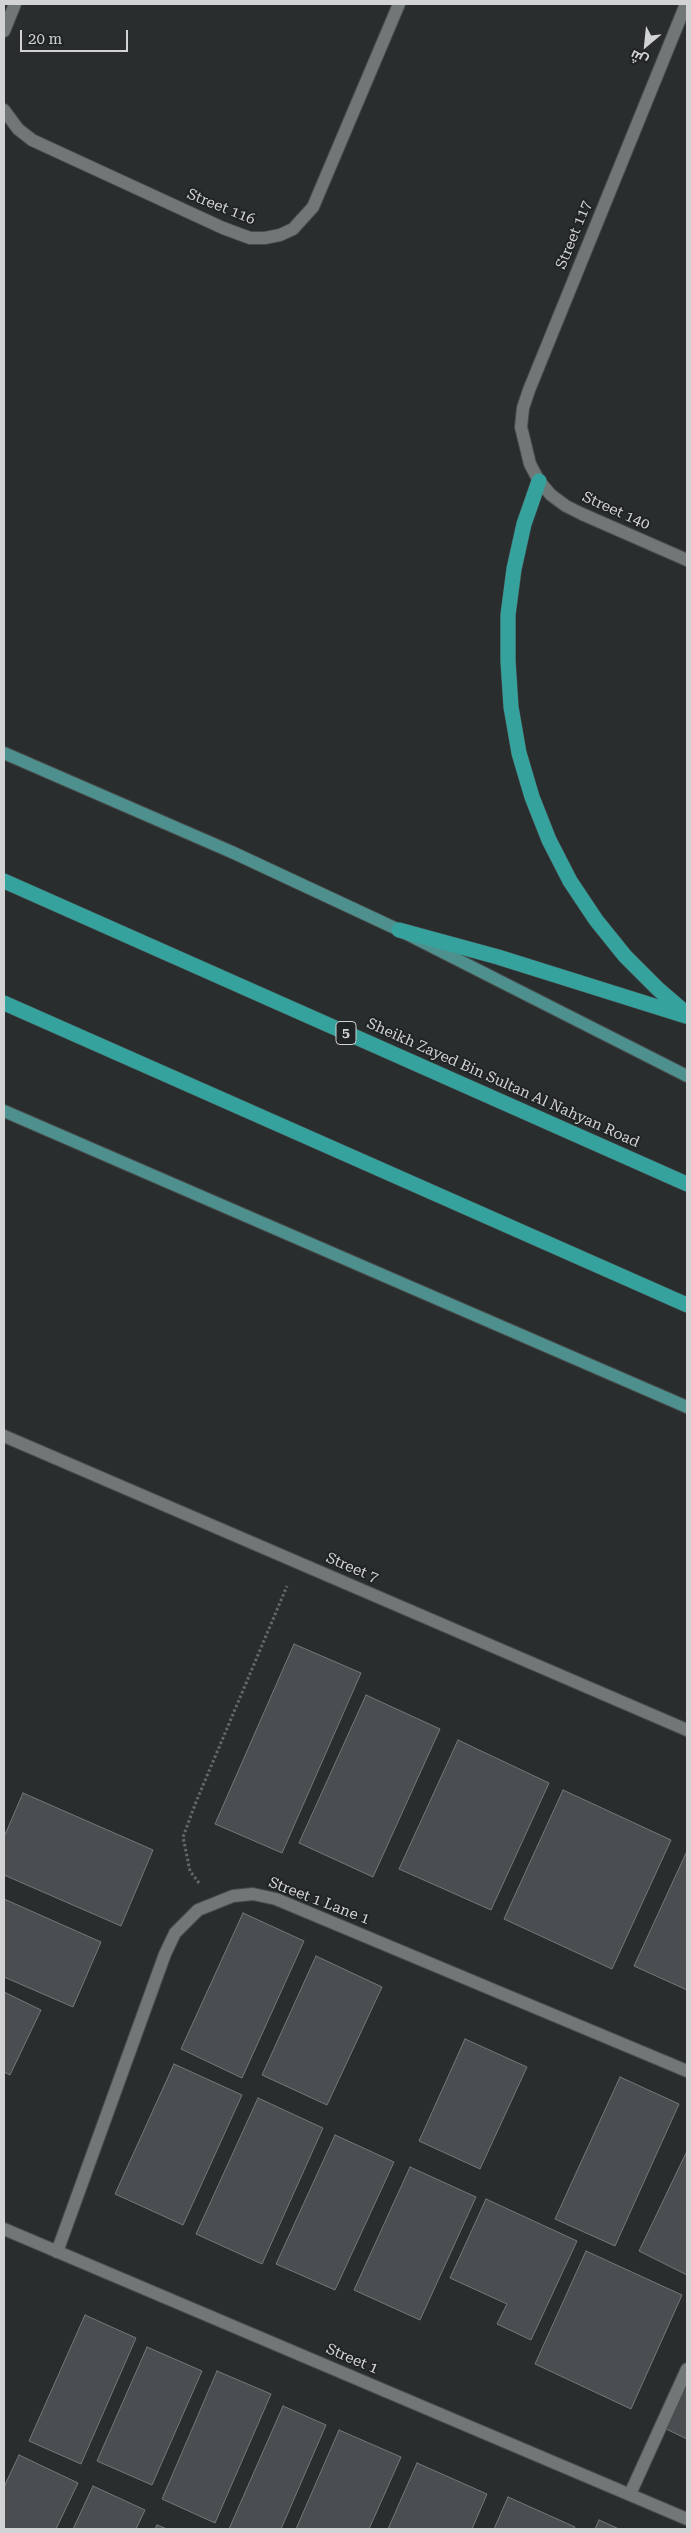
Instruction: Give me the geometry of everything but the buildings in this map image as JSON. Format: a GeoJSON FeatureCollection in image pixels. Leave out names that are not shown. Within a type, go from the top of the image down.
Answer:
{"type":"FeatureCollection","features":[{"type":"Feature","properties":{"kind":"highway"},"geometry":{"type":"LineString","coordinates":[[539,481],[524,524],[514,569],[508,615],[511,707],[519,752],[532,797],[549,840],[570,881],[596,920],[625,956],[687,1015]]}},
{"type":"Feature","properties":{"kind":"highway","name":"Sheikh Zayed Bin Sultan Al Nahyan Road"},"geometry":{"type":"LineString","coordinates":[[4,882],[687,1184]]}},
{"type":"Feature","properties":{"kind":"highway"},"geometry":{"type":"LineString","coordinates":[[399,930],[498,956],[687,1015]]}},
{"type":"Feature","properties":{"kind":"highway"},"geometry":{"type":"LineString","coordinates":[[4,1003],[687,1305]]}},
{"type":"Feature","properties":{"kind":"main road"},"geometry":{"type":"LineString","coordinates":[[4,753],[234,853],[399,930],[687,1076]]}},
{"type":"Feature","properties":{"kind":"main road"},"geometry":{"type":"LineString","coordinates":[[4,1111],[687,1407]]}},
{"type":"Feature","properties":{"kind":"street"},"geometry":{"type":"LineString","coordinates":[[4,31],[16,4]]}},
{"type":"Feature","properties":{"kind":"street","name":"Street 116"},"geometry":{"type":"LineString","coordinates":[[4,110],[18,129],[32,140],[223,228],[250,238],[266,238],[280,235],[293,229],[313,207],[399,4]]}},
{"type":"Feature","properties":{"kind":"street","name":"Street 117"},"geometry":{"type":"LineString","coordinates":[[539,481],[530,464],[521,427],[529,390],[686,4]]}},
{"type":"Feature","properties":{"kind":"street","name":"Street 140"},"geometry":{"type":"LineString","coordinates":[[539,481],[566,506],[687,560]]}},
{"type":"Feature","properties":{"kind":"street","name":"Street 7"},"geometry":{"type":"LineString","coordinates":[[4,1436],[687,1730]]}},
{"type":"Feature","properties":{"kind":"street","name":"Street 1 Lane 1"},"geometry":{"type":"LineString","coordinates":[[57,2252],[165,1954],[176,1933],[185,1922],[198,1910],[212,1902],[233,1896],[253,1894],[276,1899],[687,2071]]}},
{"type":"Feature","properties":{"kind":"street","name":"Street 1"},"geometry":{"type":"LineString","coordinates":[[5,2232],[57,2252],[687,2519]]}},
{"type":"Feature","properties":{"kind":"street"},"geometry":{"type":"LineString","coordinates":[[630,2494],[687,2369]]}},
{"type":"Feature","properties":{"kind":"path"},"geometry":{"type":"LineString","coordinates":[[212,1902],[190,1871],[184,1837],[196,1802],[297,1562]]}}]}
